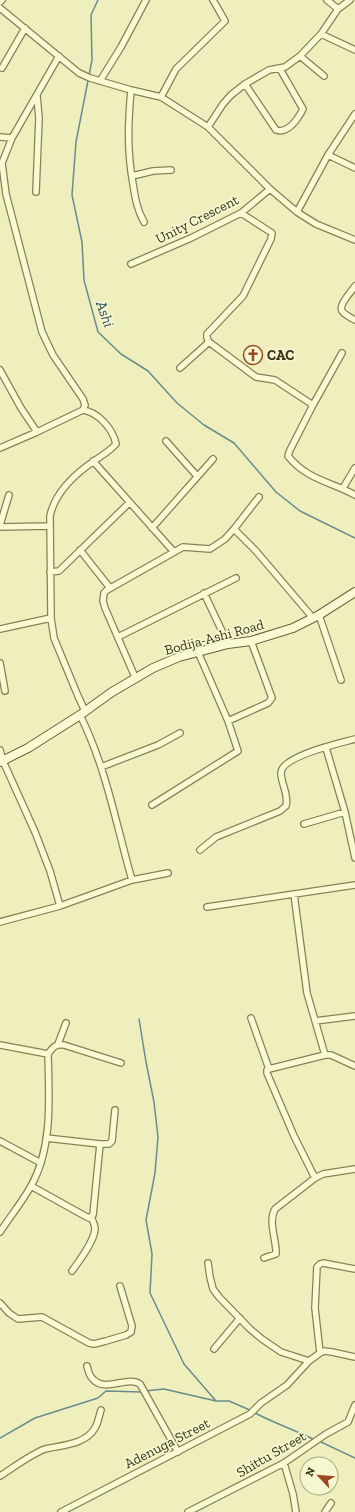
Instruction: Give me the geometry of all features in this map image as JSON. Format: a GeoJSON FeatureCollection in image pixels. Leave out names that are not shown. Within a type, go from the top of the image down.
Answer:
{"type":"FeatureCollection","features":[{"type":"Feature","properties":{"kind":"street"},"geometry":{"type":"LineString","coordinates":[[100,81],[121,47],[146,0]]}},
{"type":"Feature","properties":{"kind":"street"},"geometry":{"type":"LineString","coordinates":[[161,97],[176,69],[225,21],[213,0]]}},
{"type":"Feature","properties":{"kind":"street"},"geometry":{"type":"LineString","coordinates":[[327,0],[338,9]]}},
{"type":"Feature","properties":{"kind":"street"},"geometry":{"type":"LineString","coordinates":[[208,127],[223,104],[245,84],[270,70],[285,67],[300,56],[321,34],[338,9],[350,0]]}},
{"type":"Feature","properties":{"kind":"street"},"geometry":{"type":"LineString","coordinates":[[0,8],[79,73],[100,81],[161,97],[208,127],[270,189],[297,212],[316,224],[355,240]]}},
{"type":"Feature","properties":{"kind":"street"},"geometry":{"type":"LineString","coordinates":[[2,68],[24,28]]}},
{"type":"Feature","properties":{"kind":"street"},"geometry":{"type":"LineString","coordinates":[[321,34],[355,50]]}},
{"type":"Feature","properties":{"kind":"street"},"geometry":{"type":"LineString","coordinates":[[60,56],[12,138],[1,164],[6,194],[42,332],[53,354],[83,400],[85,405],[83,410]]}},
{"type":"Feature","properties":{"kind":"street"},"geometry":{"type":"LineString","coordinates":[[300,56],[324,76]]}},
{"type":"Feature","properties":{"kind":"street"},"geometry":{"type":"LineString","coordinates":[[245,84],[276,130],[285,130],[294,123],[303,109],[280,69]]}},
{"type":"Feature","properties":{"kind":"street"},"geometry":{"type":"LineString","coordinates":[[131,90],[128,135],[132,176],[136,205],[144,222]]}},
{"type":"Feature","properties":{"kind":"street"},"geometry":{"type":"LineString","coordinates":[[36,192],[39,118],[37,96]]}},
{"type":"Feature","properties":{"kind":"street"},"geometry":{"type":"LineString","coordinates":[[297,212],[328,155],[355,114]]}},
{"type":"Feature","properties":{"kind":"street"},"geometry":{"type":"LineString","coordinates":[[0,137],[12,138]]}},
{"type":"Feature","properties":{"kind":"street"},"geometry":{"type":"LineString","coordinates":[[328,155],[355,168]]}},
{"type":"Feature","properties":{"kind":"street"},"geometry":{"type":"LineString","coordinates":[[132,176],[153,171],[171,170]]}},
{"type":"Feature","properties":{"kind":"street","name":"Unity Crescent"},"geometry":{"type":"LineString","coordinates":[[131,264],[191,238],[241,212],[270,189]]}},
{"type":"Feature","properties":{"kind":"street"},"geometry":{"type":"LineString","coordinates":[[241,212],[272,233],[272,236],[243,296],[207,334],[207,338],[210,342],[256,377],[275,380],[313,405]]}},
{"type":"Feature","properties":{"kind":"street"},"geometry":{"type":"LineString","coordinates":[[355,286],[340,307],[342,311],[355,320]]}},
{"type":"Feature","properties":{"kind":"street"},"geometry":{"type":"LineString","coordinates":[[180,368],[210,342]]}},
{"type":"Feature","properties":{"kind":"street"},"geometry":{"type":"LineString","coordinates":[[342,353],[313,405],[288,456],[293,463],[313,477],[343,488],[355,495]]}},
{"type":"Feature","properties":{"kind":"street"},"geometry":{"type":"LineString","coordinates":[[0,370],[3,383],[37,432]]}},
{"type":"Feature","properties":{"kind":"street"},"geometry":{"type":"LineString","coordinates":[[0,448],[83,410],[89,411],[101,419],[116,440],[114,448],[93,462],[68,483],[51,509],[49,526],[51,618],[54,638],[83,713],[101,767],[132,880]]}},
{"type":"Feature","properties":{"kind":"street"},"geometry":{"type":"LineString","coordinates":[[166,441],[198,476]]}},
{"type":"Feature","properties":{"kind":"street"},"geometry":{"type":"LineString","coordinates":[[152,528],[213,459]]}},
{"type":"Feature","properties":{"kind":"street"},"geometry":{"type":"LineString","coordinates":[[93,462],[174,552]]}},
{"type":"Feature","properties":{"kind":"street"},"geometry":{"type":"LineString","coordinates":[[343,488],[355,468]]}},
{"type":"Feature","properties":{"kind":"street"},"geometry":{"type":"LineString","coordinates":[[9,495],[0,526],[49,526]]}},
{"type":"Feature","properties":{"kind":"street"},"geometry":{"type":"LineString","coordinates":[[135,677],[103,601],[104,593],[110,588],[183,547],[210,549],[225,539],[259,497]]}},
{"type":"Feature","properties":{"kind":"street"},"geometry":{"type":"LineString","coordinates":[[50,572],[59,571],[129,503]]}},
{"type":"Feature","properties":{"kind":"street"},"geometry":{"type":"LineString","coordinates":[[234,529],[316,616],[341,680]]}},
{"type":"Feature","properties":{"kind":"street"},"geometry":{"type":"LineString","coordinates":[[80,550],[110,588]]}},
{"type":"Feature","properties":{"kind":"street"},"geometry":{"type":"LineString","coordinates":[[118,637],[236,578]]}},
{"type":"Feature","properties":{"kind":"street","name":"Bodija-Ashi Road"},"geometry":{"type":"LineString","coordinates":[[2,762],[28,748],[83,713],[135,677],[179,657],[228,644],[251,641],[293,628],[355,592]]}},
{"type":"Feature","properties":{"kind":"street"},"geometry":{"type":"LineString","coordinates":[[204,593],[228,644]]}},
{"type":"Feature","properties":{"kind":"street"},"geometry":{"type":"LineString","coordinates":[[0,629],[51,618]]}},
{"type":"Feature","properties":{"kind":"street"},"geometry":{"type":"LineString","coordinates":[[228,721],[268,703],[272,698],[251,641]]}},
{"type":"Feature","properties":{"kind":"street"},"geometry":{"type":"LineString","coordinates":[[152,805],[236,754],[238,751],[238,747],[228,721],[198,652]]}},
{"type":"Feature","properties":{"kind":"street"},"geometry":{"type":"LineString","coordinates":[[0,663],[5,691]]}},
{"type":"Feature","properties":{"kind":"street"},"geometry":{"type":"LineString","coordinates":[[101,767],[158,745],[180,733]]}},
{"type":"Feature","properties":{"kind":"street"},"geometry":{"type":"LineString","coordinates":[[200,850],[216,837],[280,811],[286,806],[288,799],[281,773],[282,768],[286,764],[298,757],[355,739]]}},
{"type":"Feature","properties":{"kind":"street"},"geometry":{"type":"LineString","coordinates":[[326,748],[345,812],[355,858]]}},
{"type":"Feature","properties":{"kind":"street"},"geometry":{"type":"LineString","coordinates":[[0,750],[2,762],[35,832],[50,871],[60,906]]}},
{"type":"Feature","properties":{"kind":"street"},"geometry":{"type":"LineString","coordinates":[[304,824],[345,812]]}},
{"type":"Feature","properties":{"kind":"street"},"geometry":{"type":"LineString","coordinates":[[0,922],[60,906],[132,880],[168,873]]}},
{"type":"Feature","properties":{"kind":"street"},"geometry":{"type":"LineString","coordinates":[[207,906],[355,885]]}},
{"type":"Feature","properties":{"kind":"street"},"geometry":{"type":"LineString","coordinates":[[294,894],[308,993],[324,1055]]}},
{"type":"Feature","properties":{"kind":"street"},"geometry":{"type":"LineString","coordinates":[[315,1021],[355,1016]]}},
{"type":"Feature","properties":{"kind":"street"},"geometry":{"type":"LineString","coordinates":[[251,1018],[269,1068]]}},
{"type":"Feature","properties":{"kind":"street"},"geometry":{"type":"LineString","coordinates":[[0,1232],[31,1186],[41,1163],[46,1138],[49,1090],[48,1054],[54,1046],[58,1044],[66,1023]]}},
{"type":"Feature","properties":{"kind":"street"},"geometry":{"type":"LineString","coordinates":[[58,1044],[121,1063]]}},
{"type":"Feature","properties":{"kind":"street"},"geometry":{"type":"LineString","coordinates":[[0,1045],[48,1054]]}},
{"type":"Feature","properties":{"kind":"street"},"geometry":{"type":"LineString","coordinates":[[315,1178],[294,1136],[266,1073],[267,1070],[269,1068],[324,1055],[331,1055],[355,1066]]}},
{"type":"Feature","properties":{"kind":"street"},"geometry":{"type":"LineString","coordinates":[[46,1138],[109,1144],[112,1140],[115,1110]]}},
{"type":"Feature","properties":{"kind":"street"},"geometry":{"type":"LineString","coordinates":[[0,1141],[41,1163]]}},
{"type":"Feature","properties":{"kind":"street"},"geometry":{"type":"LineString","coordinates":[[72,1271],[85,1252],[94,1232],[91,1217],[94,1212],[100,1144]]}},
{"type":"Feature","properties":{"kind":"street"},"geometry":{"type":"LineString","coordinates":[[264,1258],[276,1254],[273,1212],[315,1178],[330,1172],[355,1168]]}},
{"type":"Feature","properties":{"kind":"street"},"geometry":{"type":"LineString","coordinates":[[31,1186],[85,1216],[91,1217]]}},
{"type":"Feature","properties":{"kind":"street"},"geometry":{"type":"LineString","coordinates":[[208,1263],[210,1277],[219,1298],[270,1345],[281,1352],[309,1361]]}},
{"type":"Feature","properties":{"kind":"street"},"geometry":{"type":"LineString","coordinates":[[355,1269],[323,1263],[320,1264],[317,1267],[315,1308],[320,1353],[324,1351],[355,1357]]}},
{"type":"Feature","properties":{"kind":"street"},"geometry":{"type":"LineString","coordinates":[[0,1303],[18,1320],[42,1318],[85,1342],[94,1344],[126,1335],[131,1332],[132,1326],[120,1286]]}},
{"type":"Feature","properties":{"kind":"street"},"geometry":{"type":"LineString","coordinates":[[214,1349],[240,1318]]}},
{"type":"Feature","properties":{"kind":"street","name":"Adenuga Street"},"geometry":{"type":"LineString","coordinates":[[61,1512],[250,1414],[261,1403],[287,1385],[309,1361],[320,1353]]}},
{"type":"Feature","properties":{"kind":"street"},"geometry":{"type":"LineString","coordinates":[[87,1366],[92,1378],[99,1383],[112,1384],[136,1382],[142,1387],[178,1452]]}},
{"type":"Feature","properties":{"kind":"street","name":"Shittu Street"},"geometry":{"type":"LineString","coordinates":[[188,1512],[284,1464],[326,1434],[348,1422],[355,1405]]}},
{"type":"Feature","properties":{"kind":"street"},"geometry":{"type":"LineString","coordinates":[[0,1476],[29,1457],[45,1450],[71,1445],[88,1436],[96,1428],[100,1410]]}},
{"type":"Feature","properties":{"kind":"street"},"geometry":{"type":"LineString","coordinates":[[284,1464],[293,1494],[296,1512]]}},
{"type":"Feature","properties":{"kind":"street"},"geometry":{"type":"LineString","coordinates":[[325,1512],[331,1503]]}},
{"type":"Feature","properties":{"kind":"waterway","name":"Ashi"},"geometry":{"type":"LineString","coordinates":[[98,0],[91,15],[92,60],[76,142],[72,195],[82,242],[84,280],[98,332],[121,354],[148,371],[177,403],[204,425],[234,443],[276,492],[300,511],[355,538]]}},
{"type":"Feature","properties":{"kind":"waterway"},"geometry":{"type":"LineString","coordinates":[[139,1019],[154,1102],[158,1137],[155,1173],[146,1220],[152,1254],[150,1293],[184,1364],[216,1401]]}},
{"type":"Feature","properties":{"kind":"waterway"},"geometry":{"type":"LineString","coordinates":[[145,1391],[164,1389],[216,1401],[229,1401],[252,1411]]}},
{"type":"Feature","properties":{"kind":"waterway"},"geometry":{"type":"LineString","coordinates":[[0,1438],[35,1418],[98,1398],[106,1391],[141,1392]]}},
{"type":"Feature","properties":{"kind":"waterway"},"geometry":{"type":"LineString","coordinates":[[255,1413],[315,1440]]}},
{"type":"Feature","properties":{"kind":"waterway"},"geometry":{"type":"LineString","coordinates":[[319,1441],[355,1458]]}},
{"type":"Feature","properties":{"kind":"place","name":"CAC"},"geometry":{"type":"Point","coordinates":[253,355]}}]}
